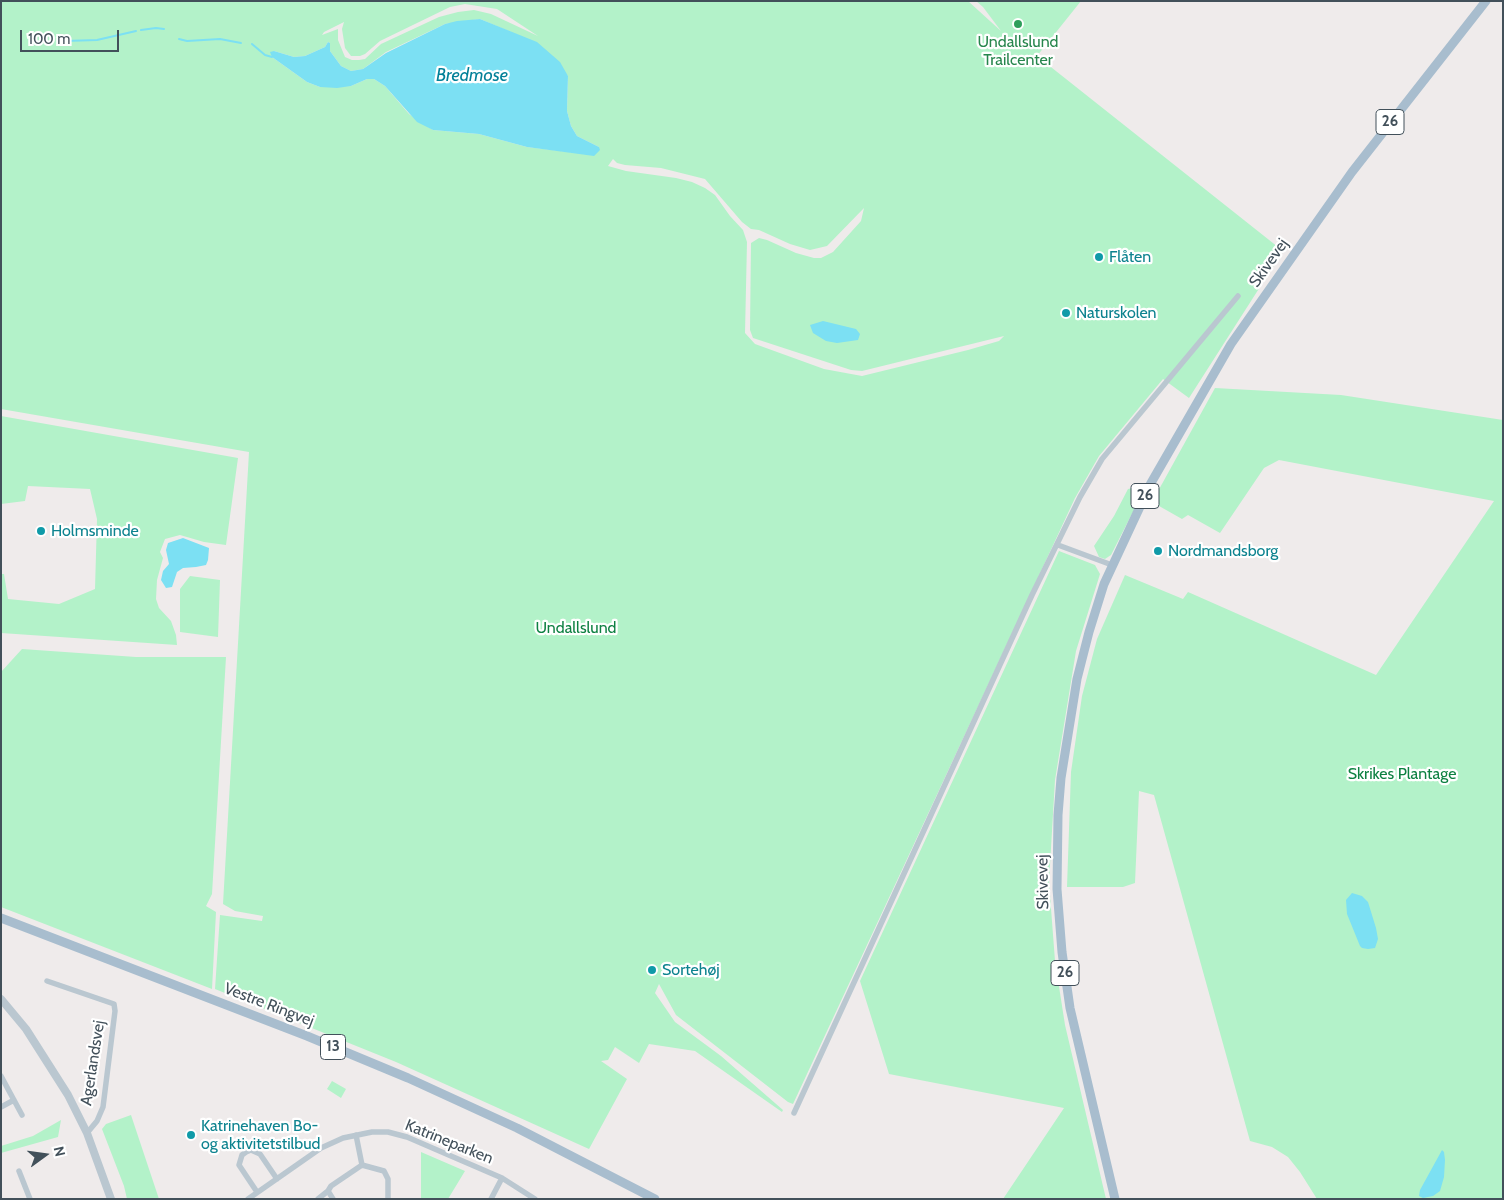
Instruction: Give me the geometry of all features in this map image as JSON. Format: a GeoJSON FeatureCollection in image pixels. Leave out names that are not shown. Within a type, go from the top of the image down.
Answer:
{"type":"FeatureCollection","features":[{"type":"Feature","properties":{"kind":"main road","name":"Skivevej"},"geometry":{"type":"LineString","coordinates":[[1115,1199],[1070,1008],[1062,952],[1057,889],[1058,815],[1066,742],[1085,647],[1104,584],[1152,483],[1231,344],[1352,172],[1486,1]]}},
{"type":"Feature","properties":{"kind":"main road","name":"Vestre Ringvej"},"geometry":{"type":"LineString","coordinates":[[1,918],[307,1036],[408,1078],[517,1128],[655,1199]]}},
{"type":"Feature","properties":{"kind":"street","name":"Skivevej"},"geometry":{"type":"LineString","coordinates":[[794,1113],[1032,595],[1080,497],[1102,459],[1238,296]]}},
{"type":"Feature","properties":{"kind":"street"},"geometry":{"type":"LineString","coordinates":[[1058,545],[1112,566]]}},
{"type":"Feature","properties":{"kind":"street","name":"Agerlandsvej"},"geometry":{"type":"LineString","coordinates":[[47,981],[114,1004],[115,1011],[103,1107],[97,1121],[86,1133]]}},
{"type":"Feature","properties":{"kind":"street","name":"Agerlandsvej"},"geometry":{"type":"LineString","coordinates":[[1,999],[26,1029],[68,1095],[86,1133],[111,1199]]}},
{"type":"Feature","properties":{"kind":"street"},"geometry":{"type":"LineString","coordinates":[[1,1076],[22,1115]]}},
{"type":"Feature","properties":{"kind":"street"},"geometry":{"type":"LineString","coordinates":[[1,1107],[14,1100]]}},
{"type":"Feature","properties":{"kind":"street","name":"Katrineparken"},"geometry":{"type":"LineString","coordinates":[[248,1199],[321,1148],[343,1138],[388,1132],[407,1137],[502,1178],[535,1199]]}},
{"type":"Feature","properties":{"kind":"street"},"geometry":{"type":"LineString","coordinates":[[356,1135],[362,1164]]}},
{"type":"Feature","properties":{"kind":"street"},"geometry":{"type":"LineString","coordinates":[[257,1192],[239,1165],[242,1155],[246,1152],[251,1150],[260,1154],[277,1179]]}},
{"type":"Feature","properties":{"kind":"street"},"geometry":{"type":"LineString","coordinates":[[318,1199],[328,1192],[331,1186],[362,1164]]}},
{"type":"Feature","properties":{"kind":"street"},"geometry":{"type":"LineString","coordinates":[[362,1164],[384,1171],[388,1178],[388,1199]]}},
{"type":"Feature","properties":{"kind":"street"},"geometry":{"type":"LineString","coordinates":[[19,1171],[30,1199]]}},
{"type":"Feature","properties":{"kind":"street"},"geometry":{"type":"LineString","coordinates":[[491,1199],[502,1178]]}},
{"type":"Feature","properties":{"kind":"street"},"geometry":{"type":"LineString","coordinates":[[328,1192],[333,1199]]}},
{"type":"Feature","properties":{"kind":"green space","name":"Undallslund"},"geometry":{"type":"Polygon","coordinates":[[[1,1],[968,1],[1001,31],[983,7],[976,1],[1081,1],[1037,56],[1283,251],[1189,398],[1163,379],[1099,456],[1075,498],[793,1104],[676,1015],[659,984],[655,993],[675,1022],[721,1056],[783,1110],[782,1112],[695,1051],[649,1044],[639,1063],[615,1047],[608,1060],[601,1061],[627,1079],[589,1149],[396,1062],[215,989],[220,915],[262,921],[263,916],[235,911],[223,904],[249,452],[1,409],[1,1]],[[465,4],[450,7],[380,41],[360,56],[351,56],[345,48],[342,29],[344,22],[324,32],[322,35],[338,29],[338,40],[345,57],[359,60],[365,59],[381,44],[439,17],[474,10],[491,14],[538,36],[497,9],[465,4]],[[480,19],[445,24],[386,52],[363,69],[351,71],[341,66],[330,51],[330,43],[328,42],[325,47],[305,56],[294,57],[274,51],[272,57],[307,82],[320,87],[351,86],[367,79],[374,79],[385,86],[409,114],[433,130],[479,134],[527,147],[594,155],[599,147],[577,136],[571,126],[567,111],[568,76],[513,33],[480,19]],[[613,159],[608,166],[626,171],[692,182],[715,195],[743,230],[747,242],[745,333],[755,344],[824,369],[862,376],[968,350],[999,341],[1004,336],[862,371],[851,370],[753,338],[750,330],[751,243],[759,238],[796,253],[821,258],[833,252],[861,221],[864,208],[827,246],[810,250],[790,244],[759,230],[751,229],[742,222],[705,179],[661,168],[625,165],[617,163],[613,159]]]}},
{"type":"Feature","properties":{"kind":"green space","name":"Skrikes Plantage"},"geometry":{"type":"Polygon","coordinates":[[[1215,388],[1341,395],[1503,420],[1503,1199],[1317,1199],[1288,1157],[1272,1147],[1250,1141],[1154,795],[1139,791],[1135,883],[1123,887],[1067,887],[1071,772],[1082,696],[1097,639],[1125,575],[1183,599],[1188,592],[1376,675],[1494,501],[1279,460],[1264,468],[1220,533],[1188,515],[1182,519],[1152,502],[1215,388]]]}},
{"type":"Feature","properties":{"kind":"green space"},"geometry":{"type":"Polygon","coordinates":[[[1,416],[238,458],[226,545],[204,542],[180,535],[165,539],[160,552],[163,558],[157,580],[156,599],[159,608],[171,621],[177,645],[1,633],[1,574],[4,574],[8,599],[59,604],[95,589],[97,519],[90,489],[28,486],[25,501],[1,504],[1,416]]]}},
{"type":"Feature","properties":{"kind":"green space"},"geometry":{"type":"Polygon","coordinates":[[[1128,489],[1141,490],[1142,494],[1111,555],[1105,559],[1099,557],[1094,546],[1114,516],[1128,489]]]}},
{"type":"Feature","properties":{"kind":"green space"},"geometry":{"type":"Polygon","coordinates":[[[1059,551],[1095,565],[1100,574],[1076,651],[1055,780],[1049,882],[1055,961],[1065,1025],[1106,1199],[1003,1199],[1064,1108],[889,1074],[860,981],[1059,551]]]}},
{"type":"Feature","properties":{"kind":"green space"},"geometry":{"type":"Polygon","coordinates":[[[190,576],[220,580],[218,637],[180,632],[180,589],[190,576]]]}},
{"type":"Feature","properties":{"kind":"green space"},"geometry":{"type":"Polygon","coordinates":[[[22,649],[136,657],[226,657],[212,894],[206,906],[216,912],[212,989],[1,907],[1,672],[22,649]]]}},
{"type":"Feature","properties":{"kind":"green space"},"geometry":{"type":"Polygon","coordinates":[[[332,1081],[346,1089],[341,1098],[327,1089],[332,1081]]]}},
{"type":"Feature","properties":{"kind":"green space"},"geometry":{"type":"Polygon","coordinates":[[[131,1115],[159,1199],[127,1199],[124,1186],[102,1129],[106,1124],[131,1115]]]}},
{"type":"Feature","properties":{"kind":"green space"},"geometry":{"type":"Polygon","coordinates":[[[61,1120],[58,1137],[1,1153],[1,1146],[33,1136],[61,1120]]]}},
{"type":"Feature","properties":{"kind":"green space"},"geometry":{"type":"Polygon","coordinates":[[[421,1152],[465,1171],[448,1199],[421,1199],[421,1152]]]}},
{"type":"Feature","properties":{"kind":"water","name":"Bredmose"},"geometry":{"type":"Polygon","coordinates":[[[480,19],[537,42],[560,62],[568,76],[567,111],[571,126],[577,136],[599,147],[600,150],[594,156],[527,147],[479,134],[433,130],[417,122],[385,86],[374,79],[367,79],[351,86],[337,88],[320,87],[307,82],[272,57],[270,52],[274,51],[294,57],[305,56],[325,47],[328,42],[330,43],[330,51],[341,66],[351,71],[363,69],[386,53],[445,24],[480,19]]]}},
{"type":"Feature","properties":{"kind":"water"},"geometry":{"type":"Polygon","coordinates":[[[823,321],[856,329],[860,334],[858,340],[837,343],[826,341],[813,333],[810,325],[823,321]]]}},
{"type":"Feature","properties":{"kind":"water"},"geometry":{"type":"Polygon","coordinates":[[[183,538],[209,548],[208,560],[206,565],[183,568],[177,572],[172,587],[166,588],[161,580],[163,571],[169,564],[166,550],[168,543],[183,538]]]}},
{"type":"Feature","properties":{"kind":"water"},"geometry":{"type":"Polygon","coordinates":[[[1352,893],[1362,896],[1368,902],[1378,939],[1375,948],[1368,949],[1360,946],[1347,914],[1346,900],[1352,893]]]}},
{"type":"Feature","properties":{"kind":"water"},"geometry":{"type":"Polygon","coordinates":[[[1442,1150],[1445,1160],[1444,1177],[1440,1191],[1433,1196],[1423,1198],[1419,1196],[1420,1190],[1442,1150]]]}},
{"type":"Feature","properties":{"kind":"waterway"},"geometry":{"type":"LineString","coordinates":[[141,30],[164,29]]}},
{"type":"Feature","properties":{"kind":"waterway"},"geometry":{"type":"LineString","coordinates":[[65,41],[97,40],[136,31]]}},
{"type":"Feature","properties":{"kind":"waterway"},"geometry":{"type":"LineString","coordinates":[[179,39],[187,41],[220,39],[241,43]]}},
{"type":"Feature","properties":{"kind":"waterway"},"geometry":{"type":"LineString","coordinates":[[252,44],[265,55],[272,57]]}},
{"type":"Feature","properties":{"kind":"place","name":"Undallslund Trailcenter"},"geometry":{"type":"Point","coordinates":[1018,24]}},
{"type":"Feature","properties":{"kind":"place","name":"Flåten"},"geometry":{"type":"Point","coordinates":[1099,257]}},
{"type":"Feature","properties":{"kind":"place","name":"Naturskolen"},"geometry":{"type":"Point","coordinates":[1066,313]}},
{"type":"Feature","properties":{"kind":"place","name":"Holmsminde"},"geometry":{"type":"Point","coordinates":[41,531]}},
{"type":"Feature","properties":{"kind":"place","name":"Nordmandsborg"},"geometry":{"type":"Point","coordinates":[1158,551]}},
{"type":"Feature","properties":{"kind":"place","name":"Sortehøj"},"geometry":{"type":"Point","coordinates":[652,970]}},
{"type":"Feature","properties":{"kind":"place","name":"Katrinehaven Bo- og aktivitetstilbud"},"geometry":{"type":"Point","coordinates":[191,1135]}}]}
